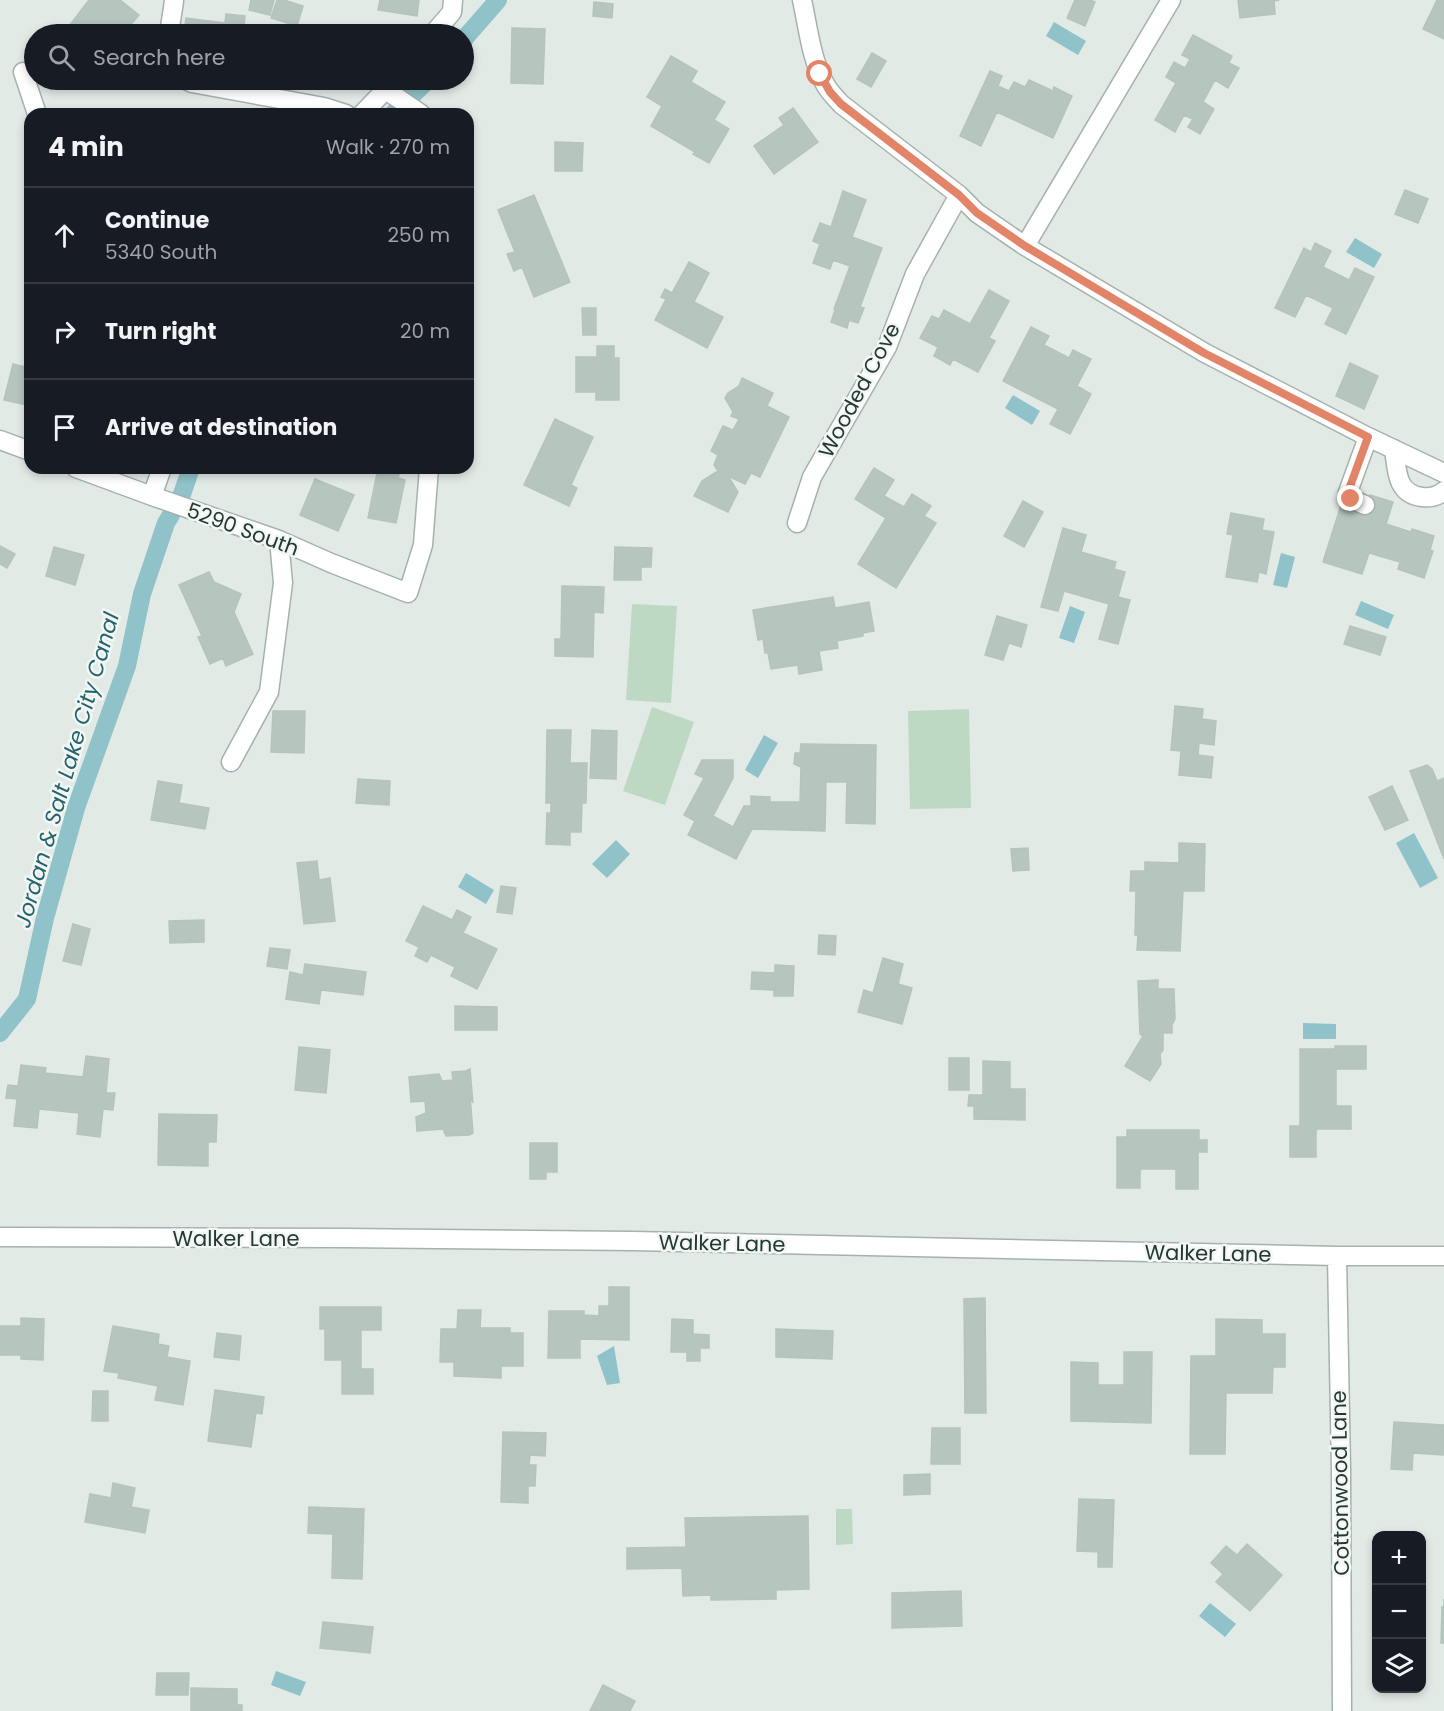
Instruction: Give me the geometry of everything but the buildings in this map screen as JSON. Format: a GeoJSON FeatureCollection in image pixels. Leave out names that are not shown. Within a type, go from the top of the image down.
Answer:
{"type":"FeatureCollection","features":[{"type":"Feature","properties":{"kind":"street"},"geometry":{"type":"LineString","coordinates":[[442,24],[452,12],[453,0]]}},
{"type":"Feature","properties":{"kind":"street"},"geometry":{"type":"LineString","coordinates":[[802,0],[813,51],[830,92],[859,119],[959,195],[977,213],[1025,246],[1204,353],[1444,473]]}},
{"type":"Feature","properties":{"kind":"street"},"geometry":{"type":"LineString","coordinates":[[1025,246],[1171,0]]}},
{"type":"Feature","properties":{"kind":"street"},"geometry":{"type":"LineString","coordinates":[[171,24],[174,1]]}},
{"type":"Feature","properties":{"kind":"street"},"geometry":{"type":"LineString","coordinates":[[29,90],[35,108]]}},
{"type":"Feature","properties":{"kind":"street"},"geometry":{"type":"LineString","coordinates":[[230,90],[327,108]]}},
{"type":"Feature","properties":{"kind":"street"},"geometry":{"type":"LineString","coordinates":[[369,108],[391,90]]}},
{"type":"Feature","properties":{"kind":"street"},"geometry":{"type":"LineString","coordinates":[[393,90],[413,108]]}},
{"type":"Feature","properties":{"kind":"street","name":"Wooded Cove"},"geometry":{"type":"LineString","coordinates":[[797,523],[812,477],[891,339],[915,274],[959,195]]}},
{"type":"Feature","properties":{"kind":"street"},"geometry":{"type":"LineString","coordinates":[[1365,505],[1351,499],[1348,492],[1368,437]]}},
{"type":"Feature","properties":{"kind":"street"},"geometry":{"type":"LineString","coordinates":[[0,440],[24,449]]}},
{"type":"Feature","properties":{"kind":"street"},"geometry":{"type":"LineString","coordinates":[[1394,449],[1397,474],[1401,485],[1408,493],[1430,498],[1444,491]]}},
{"type":"Feature","properties":{"kind":"street","name":"5290 South"},"geometry":{"type":"LineString","coordinates":[[92,474],[279,540],[331,563],[408,592],[423,545],[429,474]]}},
{"type":"Feature","properties":{"kind":"street"},"geometry":{"type":"LineString","coordinates":[[152,496],[160,474]]}},
{"type":"Feature","properties":{"kind":"street"},"geometry":{"type":"LineString","coordinates":[[231,762],[269,693],[283,583],[279,540]]}},
{"type":"Feature","properties":{"kind":"street","name":"Walker Lane"},"geometry":{"type":"LineString","coordinates":[[0,1237],[632,1241],[1337,1256],[1444,1256]]}},
{"type":"Feature","properties":{"kind":"street","name":"Cottonwood Lane"},"geometry":{"type":"LineString","coordinates":[[1337,1256],[1342,1711]]}},
{"type":"Feature","properties":{"kind":"green space"},"geometry":{"type":"Polygon","coordinates":[[[632,604],[677,606],[671,703],[626,700],[632,604]]]}},
{"type":"Feature","properties":{"kind":"green space"},"geometry":{"type":"Polygon","coordinates":[[[652,707],[694,722],[665,805],[623,791],[652,707]]]}},
{"type":"Feature","properties":{"kind":"green space"},"geometry":{"type":"Polygon","coordinates":[[[969,709],[971,808],[910,809],[908,711],[969,709]]]}},
{"type":"Feature","properties":{"kind":"green space"},"geometry":{"type":"Polygon","coordinates":[[[836,1509],[852,1509],[853,1544],[836,1545],[836,1509]]]}},
{"type":"Feature","properties":{"kind":"water"},"geometry":{"type":"Polygon","coordinates":[[[1054,22],[1086,41],[1078,55],[1046,36],[1054,22]]]}},
{"type":"Feature","properties":{"kind":"water"},"geometry":{"type":"Polygon","coordinates":[[[1355,238],[1382,254],[1374,268],[1346,252],[1355,238]]]}},
{"type":"Feature","properties":{"kind":"water"},"geometry":{"type":"Polygon","coordinates":[[[1013,395],[1040,411],[1032,425],[1005,408],[1013,395]]]}},
{"type":"Feature","properties":{"kind":"water"},"geometry":{"type":"Polygon","coordinates":[[[1281,553],[1295,557],[1287,588],[1273,585],[1281,553]]]}},
{"type":"Feature","properties":{"kind":"water"},"geometry":{"type":"Polygon","coordinates":[[[1361,601],[1394,615],[1388,629],[1355,615],[1361,601]]]}},
{"type":"Feature","properties":{"kind":"water"},"geometry":{"type":"Polygon","coordinates":[[[1070,606],[1085,612],[1074,643],[1059,638],[1070,606]]]}},
{"type":"Feature","properties":{"kind":"water"},"geometry":{"type":"Polygon","coordinates":[[[764,735],[778,743],[758,778],[745,770],[764,735]]]}},
{"type":"Feature","properties":{"kind":"water"},"geometry":{"type":"Polygon","coordinates":[[[1414,833],[1438,878],[1420,888],[1396,843],[1414,833]]]}},
{"type":"Feature","properties":{"kind":"water"},"geometry":{"type":"Polygon","coordinates":[[[616,840],[630,854],[607,878],[592,864],[616,840]]]}},
{"type":"Feature","properties":{"kind":"water"},"geometry":{"type":"Polygon","coordinates":[[[466,873],[494,890],[486,904],[458,887],[466,873]]]}},
{"type":"Feature","properties":{"kind":"water"},"geometry":{"type":"Polygon","coordinates":[[[1303,1023],[1336,1024],[1336,1039],[1303,1039],[1303,1023]]]}},
{"type":"Feature","properties":{"kind":"water"},"geometry":{"type":"Polygon","coordinates":[[[614,1346],[620,1383],[607,1385],[597,1356],[614,1346]]]}},
{"type":"Feature","properties":{"kind":"water"},"geometry":{"type":"Polygon","coordinates":[[[1210,1603],[1236,1624],[1225,1637],[1199,1616],[1210,1603]]]}},
{"type":"Feature","properties":{"kind":"water"},"geometry":{"type":"Polygon","coordinates":[[[276,1671],[306,1682],[300,1696],[271,1685],[276,1671]]]}},
{"type":"Feature","properties":{"kind":"waterway","name":"Jordan & Salt Lake City Canal"},"geometry":{"type":"LineString","coordinates":[[474,28],[498,0]]}},
{"type":"Feature","properties":{"kind":"waterway","name":"Jordan & Salt Lake City Canal"},"geometry":{"type":"LineString","coordinates":[[399,108],[418,90]]}},
{"type":"Feature","properties":{"kind":"waterway","name":"Jordan & Salt Lake City Canal"},"geometry":{"type":"LineString","coordinates":[[181,497],[189,474]]}},
{"type":"Feature","properties":{"kind":"waterway","name":"Jordan & Salt Lake City Canal"},"geometry":{"type":"LineString","coordinates":[[0,1033],[27,999],[45,918],[76,808],[127,666],[142,594],[166,523],[171,515]]}},
{"type":"Feature","properties":{"kind":"route"},"geometry":{"type":"LineString","coordinates":[[820,74],[830,92],[841,104],[959,195],[977,213],[1025,246],[1204,353],[1368,437],[1348,492],[1351,499]]}}]}
